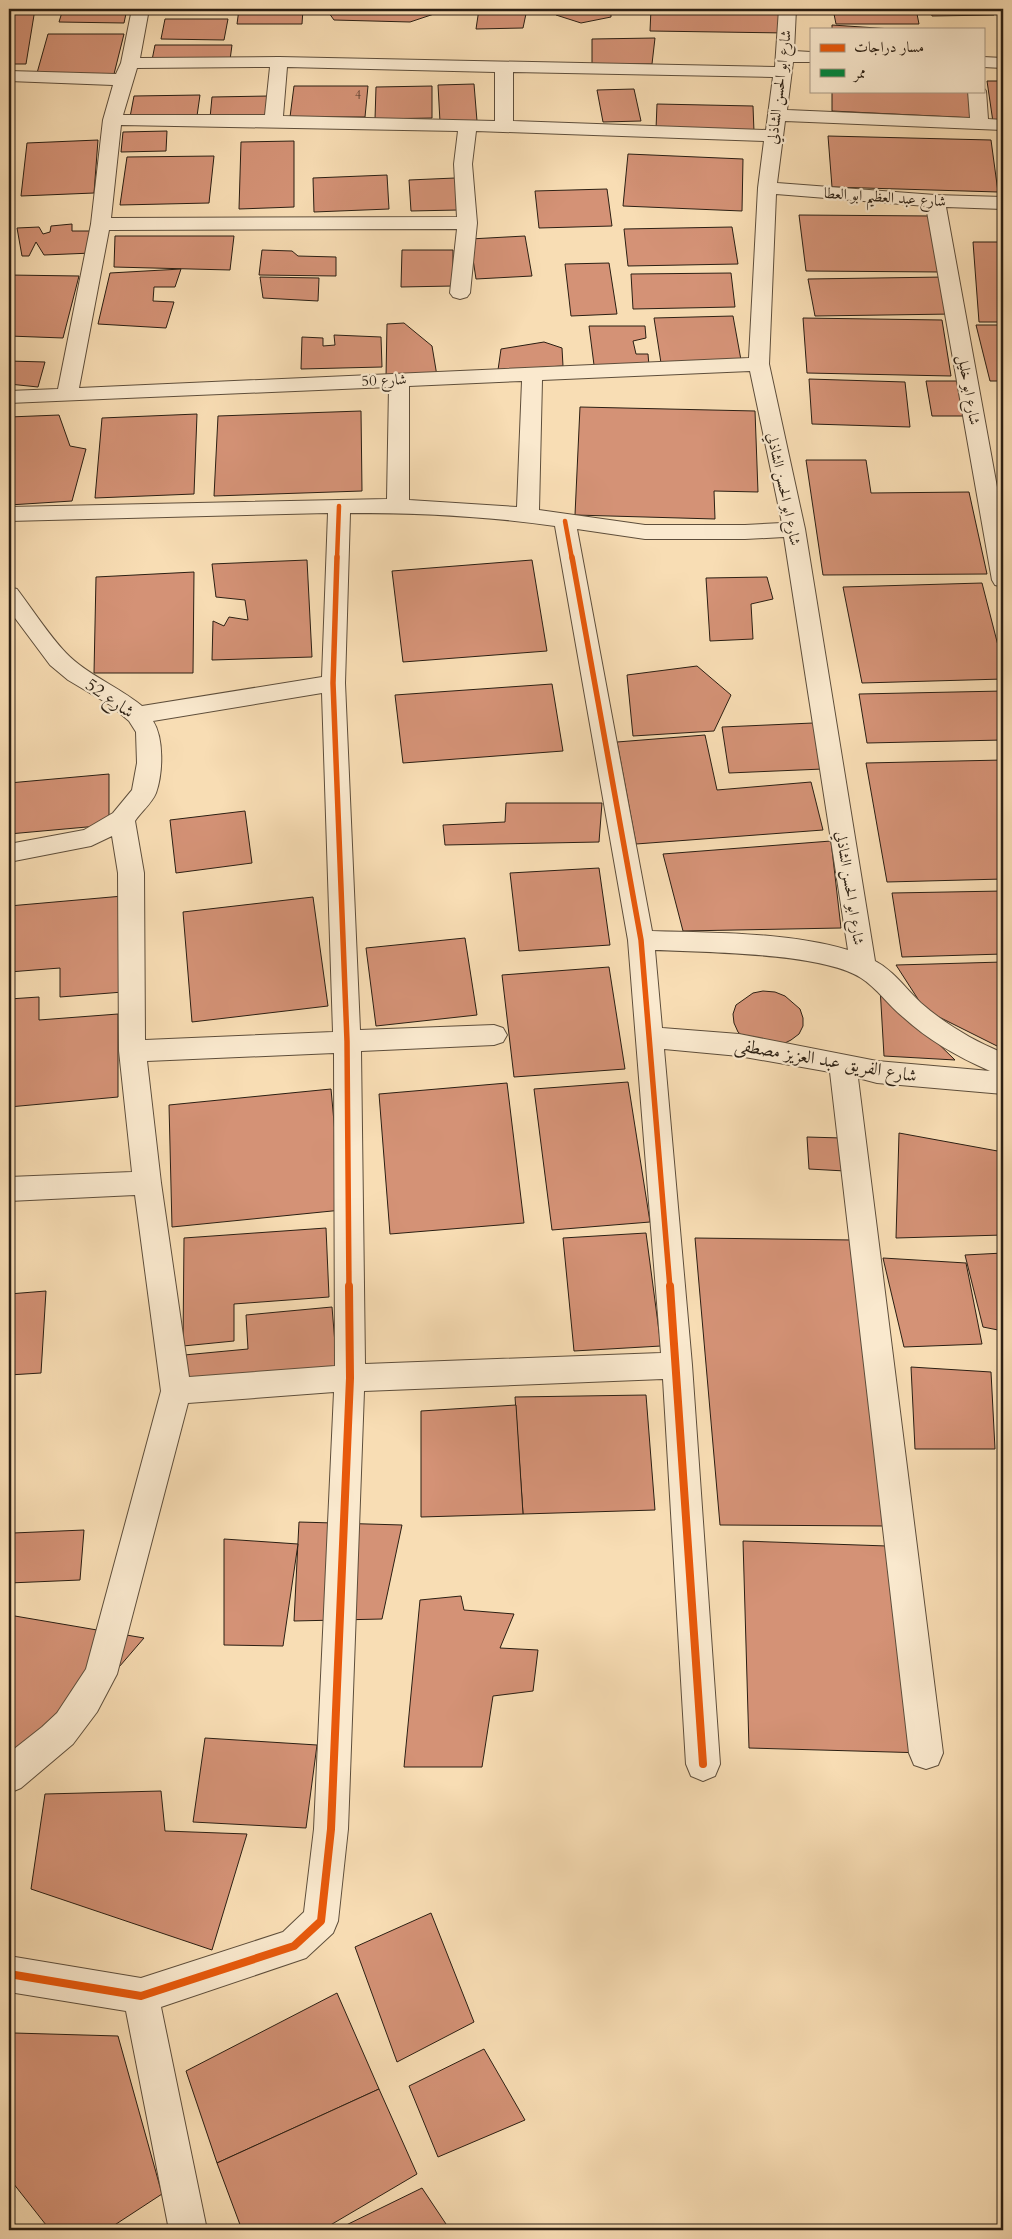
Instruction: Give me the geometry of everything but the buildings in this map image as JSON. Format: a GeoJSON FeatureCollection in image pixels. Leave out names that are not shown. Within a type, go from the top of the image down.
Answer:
{"type":"FeatureCollection","features":[{"type":"Feature","properties":{"kind":"street"},"geometry":{"type":"LineString","coordinates":[[67,394],[101,224],[112,120],[127,72],[140,9]]}},
{"type":"Feature","properties":{"kind":"street","name":"شارع ابو الحسن الشاذلي"},"geometry":{"type":"LineString","coordinates":[[788,9],[767,188],[759,364],[764,395],[794,529],[862,966]]}},
{"type":"Feature","properties":{"kind":"street"},"geometry":{"type":"LineString","coordinates":[[9,76],[127,72],[279,62],[504,66],[783,64],[810,57]]}},
{"type":"Feature","properties":{"kind":"street"},"geometry":{"type":"LineString","coordinates":[[274,120],[279,62]]}},
{"type":"Feature","properties":{"kind":"street"},"geometry":{"type":"LineString","coordinates":[[984,62],[1003,63]]}},
{"type":"Feature","properties":{"kind":"street"},"geometry":{"type":"LineString","coordinates":[[504,66],[504,126]]}},
{"type":"Feature","properties":{"kind":"street"},"geometry":{"type":"LineString","coordinates":[[977,92],[979,124]]}},
{"type":"Feature","properties":{"kind":"street"},"geometry":{"type":"LineString","coordinates":[[112,120],[274,120],[504,126],[979,124],[1003,126]]}},
{"type":"Feature","properties":{"kind":"street"},"geometry":{"type":"LineString","coordinates":[[460,292],[466,223],[463,164],[468,125]]}},
{"type":"Feature","properties":{"kind":"street","name":"شارع عبد العظيم ابو العطا"},"geometry":{"type":"LineString","coordinates":[[767,188],[935,201],[1003,203]]}},
{"type":"Feature","properties":{"kind":"street","name":"شارع ابو خليل"},"geometry":{"type":"LineString","coordinates":[[935,201],[1000,544],[1003,580]]}},
{"type":"Feature","properties":{"kind":"street"},"geometry":{"type":"LineString","coordinates":[[101,224],[466,223]]}},
{"type":"Feature","properties":{"kind":"street","name":"شارع 50"},"geometry":{"type":"LineString","coordinates":[[9,397],[759,364]]}},
{"type":"Feature","properties":{"kind":"street"},"geometry":{"type":"LineString","coordinates":[[528,515],[532,374]]}},
{"type":"Feature","properties":{"kind":"street"},"geometry":{"type":"LineString","coordinates":[[398,506],[399,380]]}},
{"type":"Feature","properties":{"kind":"street"},"geometry":{"type":"LineString","coordinates":[[9,1974],[141,1996],[294,1946],[320,1921],[331,1829],[350,1378],[347,1041],[333,683],[339,506]]}},
{"type":"Feature","properties":{"kind":"street"},"geometry":{"type":"LineString","coordinates":[[9,514],[398,506],[528,515],[645,532],[735,532],[794,529]]}},
{"type":"Feature","properties":{"kind":"street"},"geometry":{"type":"LineString","coordinates":[[565,521],[641,940],[677,1365],[704,1764]]}},
{"type":"Feature","properties":{"kind":"street","name":"شارع 52"},"geometry":{"type":"LineString","coordinates":[[9,594],[58,659],[76,674],[118,699],[137,715],[148,732],[149,763],[144,792],[122,819],[90,837],[53,846],[9,852]]}},
{"type":"Feature","properties":{"kind":"street"},"geometry":{"type":"LineString","coordinates":[[137,715],[333,683]]}},
{"type":"Feature","properties":{"kind":"street"},"geometry":{"type":"LineString","coordinates":[[9,1776],[16,1768],[54,1739],[78,1714],[101,1674],[176,1391],[147,1183],[132,1051],[131,873],[122,819]]}},
{"type":"Feature","properties":{"kind":"street"},"geometry":{"type":"LineString","coordinates":[[641,940],[739,944],[782,949],[822,954],[862,966],[881,978],[910,1009],[948,1038],[970,1051],[1003,1065]]}},
{"type":"Feature","properties":{"kind":"street"},"geometry":{"type":"LineString","coordinates":[[132,1051],[494,1035]]}},
{"type":"Feature","properties":{"kind":"street","name":"شارع الفريق عبد العزيز مصطفى"},"geometry":{"type":"LineString","coordinates":[[649,1037],[739,1045],[877,1072],[1003,1083]]}},
{"type":"Feature","properties":{"kind":"street"},"geometry":{"type":"LineString","coordinates":[[843,1064],[926,1753]]}},
{"type":"Feature","properties":{"kind":"street"},"geometry":{"type":"LineString","coordinates":[[9,1189],[147,1183]]}},
{"type":"Feature","properties":{"kind":"street"},"geometry":{"type":"LineString","coordinates":[[176,1391],[350,1378],[677,1365]]}},
{"type":"Feature","properties":{"kind":"street"},"geometry":{"type":"LineString","coordinates":[[141,1996],[188,2230]]}},
{"type":"Feature","properties":{"kind":"marked path"},"geometry":{"type":"LineString","coordinates":[[9,2222],[18,2230]]}},
{"type":"Feature","properties":{"kind":"cycle path"},"geometry":{"type":"LineString","coordinates":[[9,1974],[141,1996],[294,1946],[321,1921],[331,1829],[350,1378],[347,1041],[333,683],[339,506]]}},
{"type":"Feature","properties":{"kind":"cycle path"},"geometry":{"type":"LineString","coordinates":[[565,521],[641,940],[677,1365],[703,1764]]}}]}
